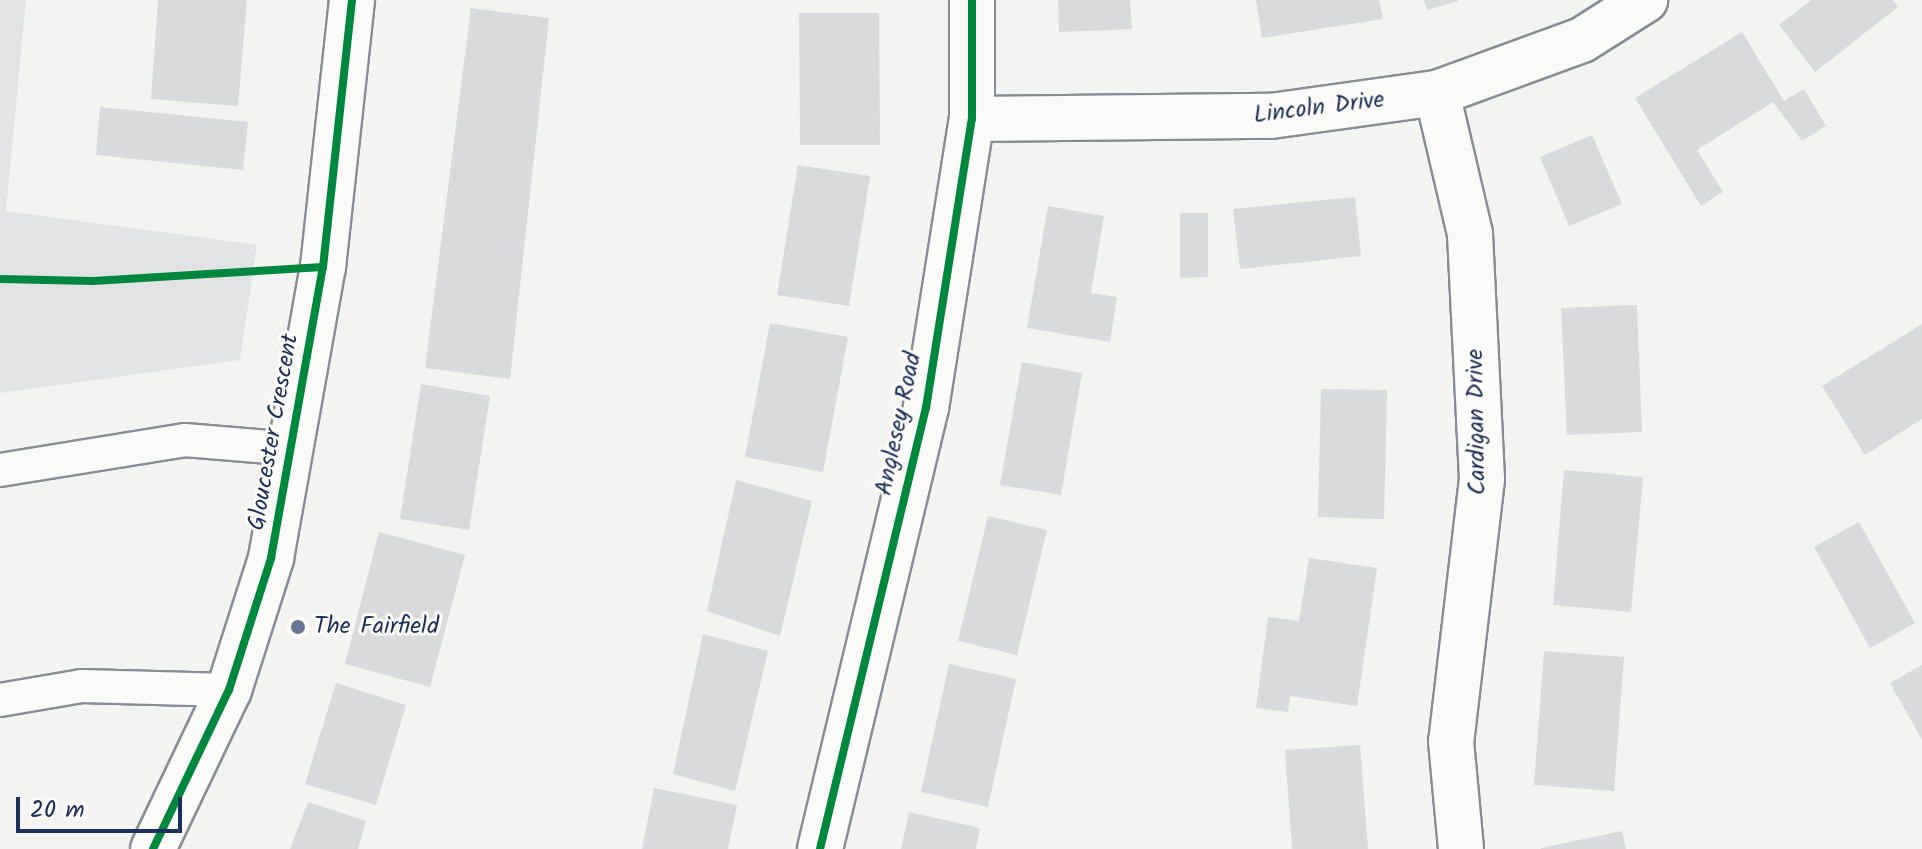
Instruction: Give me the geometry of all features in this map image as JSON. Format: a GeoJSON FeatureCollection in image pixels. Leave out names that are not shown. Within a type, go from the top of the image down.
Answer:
{"type":"FeatureCollection","features":[{"type":"Feature","properties":{"kind":"street","name":"Gloucester Crescent"},"geometry":{"type":"LineString","coordinates":[[153,849],[229,690],[271,558],[293,449],[323,267],[352,0]]}},
{"type":"Feature","properties":{"kind":"street","name":"Anglesey Road"},"geometry":{"type":"LineString","coordinates":[[820,849],[926,408],[972,119],[972,0]]}},
{"type":"Feature","properties":{"kind":"street","name":"Lincoln Drive"},"geometry":{"type":"LineString","coordinates":[[972,119],[1271,116],[1437,93],[1582,40],[1645,0]]}},
{"type":"Feature","properties":{"kind":"street","name":"Cardigan Drive"},"geometry":{"type":"LineString","coordinates":[[1437,93],[1470,234],[1482,479],[1451,741],[1461,849]]}},
{"type":"Feature","properties":{"kind":"lane"},"geometry":{"type":"LineString","coordinates":[[0,470],[185,440],[293,449]]}},
{"type":"Feature","properties":{"kind":"lane"},"geometry":{"type":"LineString","coordinates":[[0,700],[82,686],[229,690]]}},
{"type":"Feature","properties":{"kind":"shaded area"},"geometry":{"type":"Polygon","coordinates":[[[0,0],[26,0],[6,211],[257,245],[240,360],[0,393],[0,0]]]}},
{"type":"Feature","properties":{"kind":"building"},"geometry":{"type":"Polygon","coordinates":[[[158,0],[247,0],[238,106],[151,99],[158,0]]]}},
{"type":"Feature","properties":{"kind":"building"},"geometry":{"type":"Polygon","coordinates":[[[1058,0],[1130,0],[1132,29],[1059,32],[1058,0]]]}},
{"type":"Feature","properties":{"kind":"building"},"geometry":{"type":"Polygon","coordinates":[[[1256,0],[1379,0],[1383,19],[1262,38],[1256,0]]]}},
{"type":"Feature","properties":{"kind":"building"},"geometry":{"type":"Polygon","coordinates":[[[1424,0],[1458,0],[1458,1],[1427,10],[1424,0]]]}},
{"type":"Feature","properties":{"kind":"building"},"geometry":{"type":"Polygon","coordinates":[[[1811,0],[1893,0],[1898,7],[1815,72],[1779,25],[1811,0]]]}},
{"type":"Feature","properties":{"kind":"building"},"geometry":{"type":"Polygon","coordinates":[[[471,8],[549,18],[510,379],[425,368],[471,8]]]}},
{"type":"Feature","properties":{"kind":"building"},"geometry":{"type":"Polygon","coordinates":[[[799,13],[879,13],[880,145],[800,145],[799,13]]]}},
{"type":"Feature","properties":{"kind":"building"},"geometry":{"type":"Polygon","coordinates":[[[1742,32],[1784,101],[1804,89],[1826,126],[1802,141],[1773,102],[1697,150],[1723,192],[1701,206],[1635,98],[1742,32]]]}},
{"type":"Feature","properties":{"kind":"building"},"geometry":{"type":"Polygon","coordinates":[[[100,107],[248,122],[243,170],[96,155],[100,107]]]}},
{"type":"Feature","properties":{"kind":"building"},"geometry":{"type":"Polygon","coordinates":[[[1592,135],[1622,204],[1569,226],[1540,157],[1592,135]]]}},
{"type":"Feature","properties":{"kind":"building"},"geometry":{"type":"Polygon","coordinates":[[[798,165],[870,176],[849,306],[777,295],[798,165]]]}},
{"type":"Feature","properties":{"kind":"building"},"geometry":{"type":"Polygon","coordinates":[[[1355,197],[1361,256],[1240,269],[1233,209],[1355,197]]]}},
{"type":"Feature","properties":{"kind":"building"},"geometry":{"type":"Polygon","coordinates":[[[1048,206],[1104,216],[1091,293],[1117,297],[1110,342],[1027,328],[1048,206]]]}},
{"type":"Feature","properties":{"kind":"building"},"geometry":{"type":"Polygon","coordinates":[[[1180,213],[1208,213],[1208,277],[1180,278],[1180,213]]]}},
{"type":"Feature","properties":{"kind":"building"},"geometry":{"type":"Polygon","coordinates":[[[1637,305],[1642,432],[1567,435],[1561,308],[1637,305]]]}},
{"type":"Feature","properties":{"kind":"building"},"geometry":{"type":"Polygon","coordinates":[[[770,323],[848,337],[823,472],[745,457],[770,323]]]}},
{"type":"Feature","properties":{"kind":"building"},"geometry":{"type":"Polygon","coordinates":[[[1922,324],[1922,419],[1865,455],[1822,386],[1922,324]]]}},
{"type":"Feature","properties":{"kind":"building"},"geometry":{"type":"Polygon","coordinates":[[[1022,362],[1082,373],[1061,495],[1000,485],[1022,362]]]}},
{"type":"Feature","properties":{"kind":"building"},"geometry":{"type":"Polygon","coordinates":[[[421,384],[490,396],[469,530],[400,519],[421,384]]]}},
{"type":"Feature","properties":{"kind":"building"},"geometry":{"type":"Polygon","coordinates":[[[1321,389],[1387,390],[1384,519],[1318,517],[1321,389]]]}},
{"type":"Feature","properties":{"kind":"building"},"geometry":{"type":"Polygon","coordinates":[[[1564,470],[1643,477],[1631,612],[1553,605],[1564,470]]]}},
{"type":"Feature","properties":{"kind":"building"},"geometry":{"type":"Polygon","coordinates":[[[736,480],[812,501],[780,636],[707,611],[736,480]]]}},
{"type":"Feature","properties":{"kind":"building"},"geometry":{"type":"Polygon","coordinates":[[[988,516],[1047,530],[1017,655],[958,641],[988,516]]]}},
{"type":"Feature","properties":{"kind":"building"},"geometry":{"type":"Polygon","coordinates":[[[1859,522],[1915,623],[1870,648],[1814,547],[1859,522]]]}},
{"type":"Feature","properties":{"kind":"building"},"geometry":{"type":"Polygon","coordinates":[[[379,532],[465,555],[430,687],[345,664],[379,532]]]}},
{"type":"Feature","properties":{"kind":"building"},"geometry":{"type":"Polygon","coordinates":[[[1309,558],[1377,568],[1357,706],[1290,696],[1288,712],[1256,708],[1268,617],[1299,621],[1309,558]]]}},
{"type":"Feature","properties":{"kind":"building"},"geometry":{"type":"Polygon","coordinates":[[[703,634],[768,651],[735,791],[673,774],[703,634]]]}},
{"type":"Feature","properties":{"kind":"building"},"geometry":{"type":"Polygon","coordinates":[[[1544,651],[1624,657],[1614,791],[1534,785],[1544,651]]]}},
{"type":"Feature","properties":{"kind":"building"},"geometry":{"type":"Polygon","coordinates":[[[949,664],[1016,679],[988,807],[921,792],[949,664]]]}},
{"type":"Feature","properties":{"kind":"building"},"geometry":{"type":"Polygon","coordinates":[[[1922,665],[1922,740],[1890,683],[1922,665]]]}},
{"type":"Feature","properties":{"kind":"building"},"geometry":{"type":"Polygon","coordinates":[[[336,683],[406,705],[376,805],[305,784],[336,683]]]}},
{"type":"Feature","properties":{"kind":"building"},"geometry":{"type":"Polygon","coordinates":[[[1360,745],[1368,849],[1292,849],[1285,750],[1360,745]]]}},
{"type":"Feature","properties":{"kind":"building"},"geometry":{"type":"Polygon","coordinates":[[[654,788],[737,805],[728,849],[642,849],[654,788]]]}},
{"type":"Feature","properties":{"kind":"building"},"geometry":{"type":"Polygon","coordinates":[[[308,802],[366,821],[358,849],[290,849],[308,802]]]}},
{"type":"Feature","properties":{"kind":"building"},"geometry":{"type":"Polygon","coordinates":[[[909,812],[980,828],[976,849],[901,849],[909,812]]]}},
{"type":"Feature","properties":{"kind":"building"},"geometry":{"type":"Polygon","coordinates":[[[1622,831],[1626,849],[1541,849],[1541,848],[1622,831]]]}},
{"type":"Feature","properties":{"kind":"cycle path"},"geometry":{"type":"LineString","coordinates":[[153,849],[229,690],[271,558],[323,267],[352,0]]}},
{"type":"Feature","properties":{"kind":"cycle path"},"geometry":{"type":"LineString","coordinates":[[820,849],[926,408],[972,119],[972,0]]}},
{"type":"Feature","properties":{"kind":"cycle path"},"geometry":{"type":"LineString","coordinates":[[0,279],[93,281],[323,267]]}},
{"type":"Feature","properties":{"kind":"place","name":"The Fairfield"},"geometry":{"type":"Point","coordinates":[298,627]}}]}
